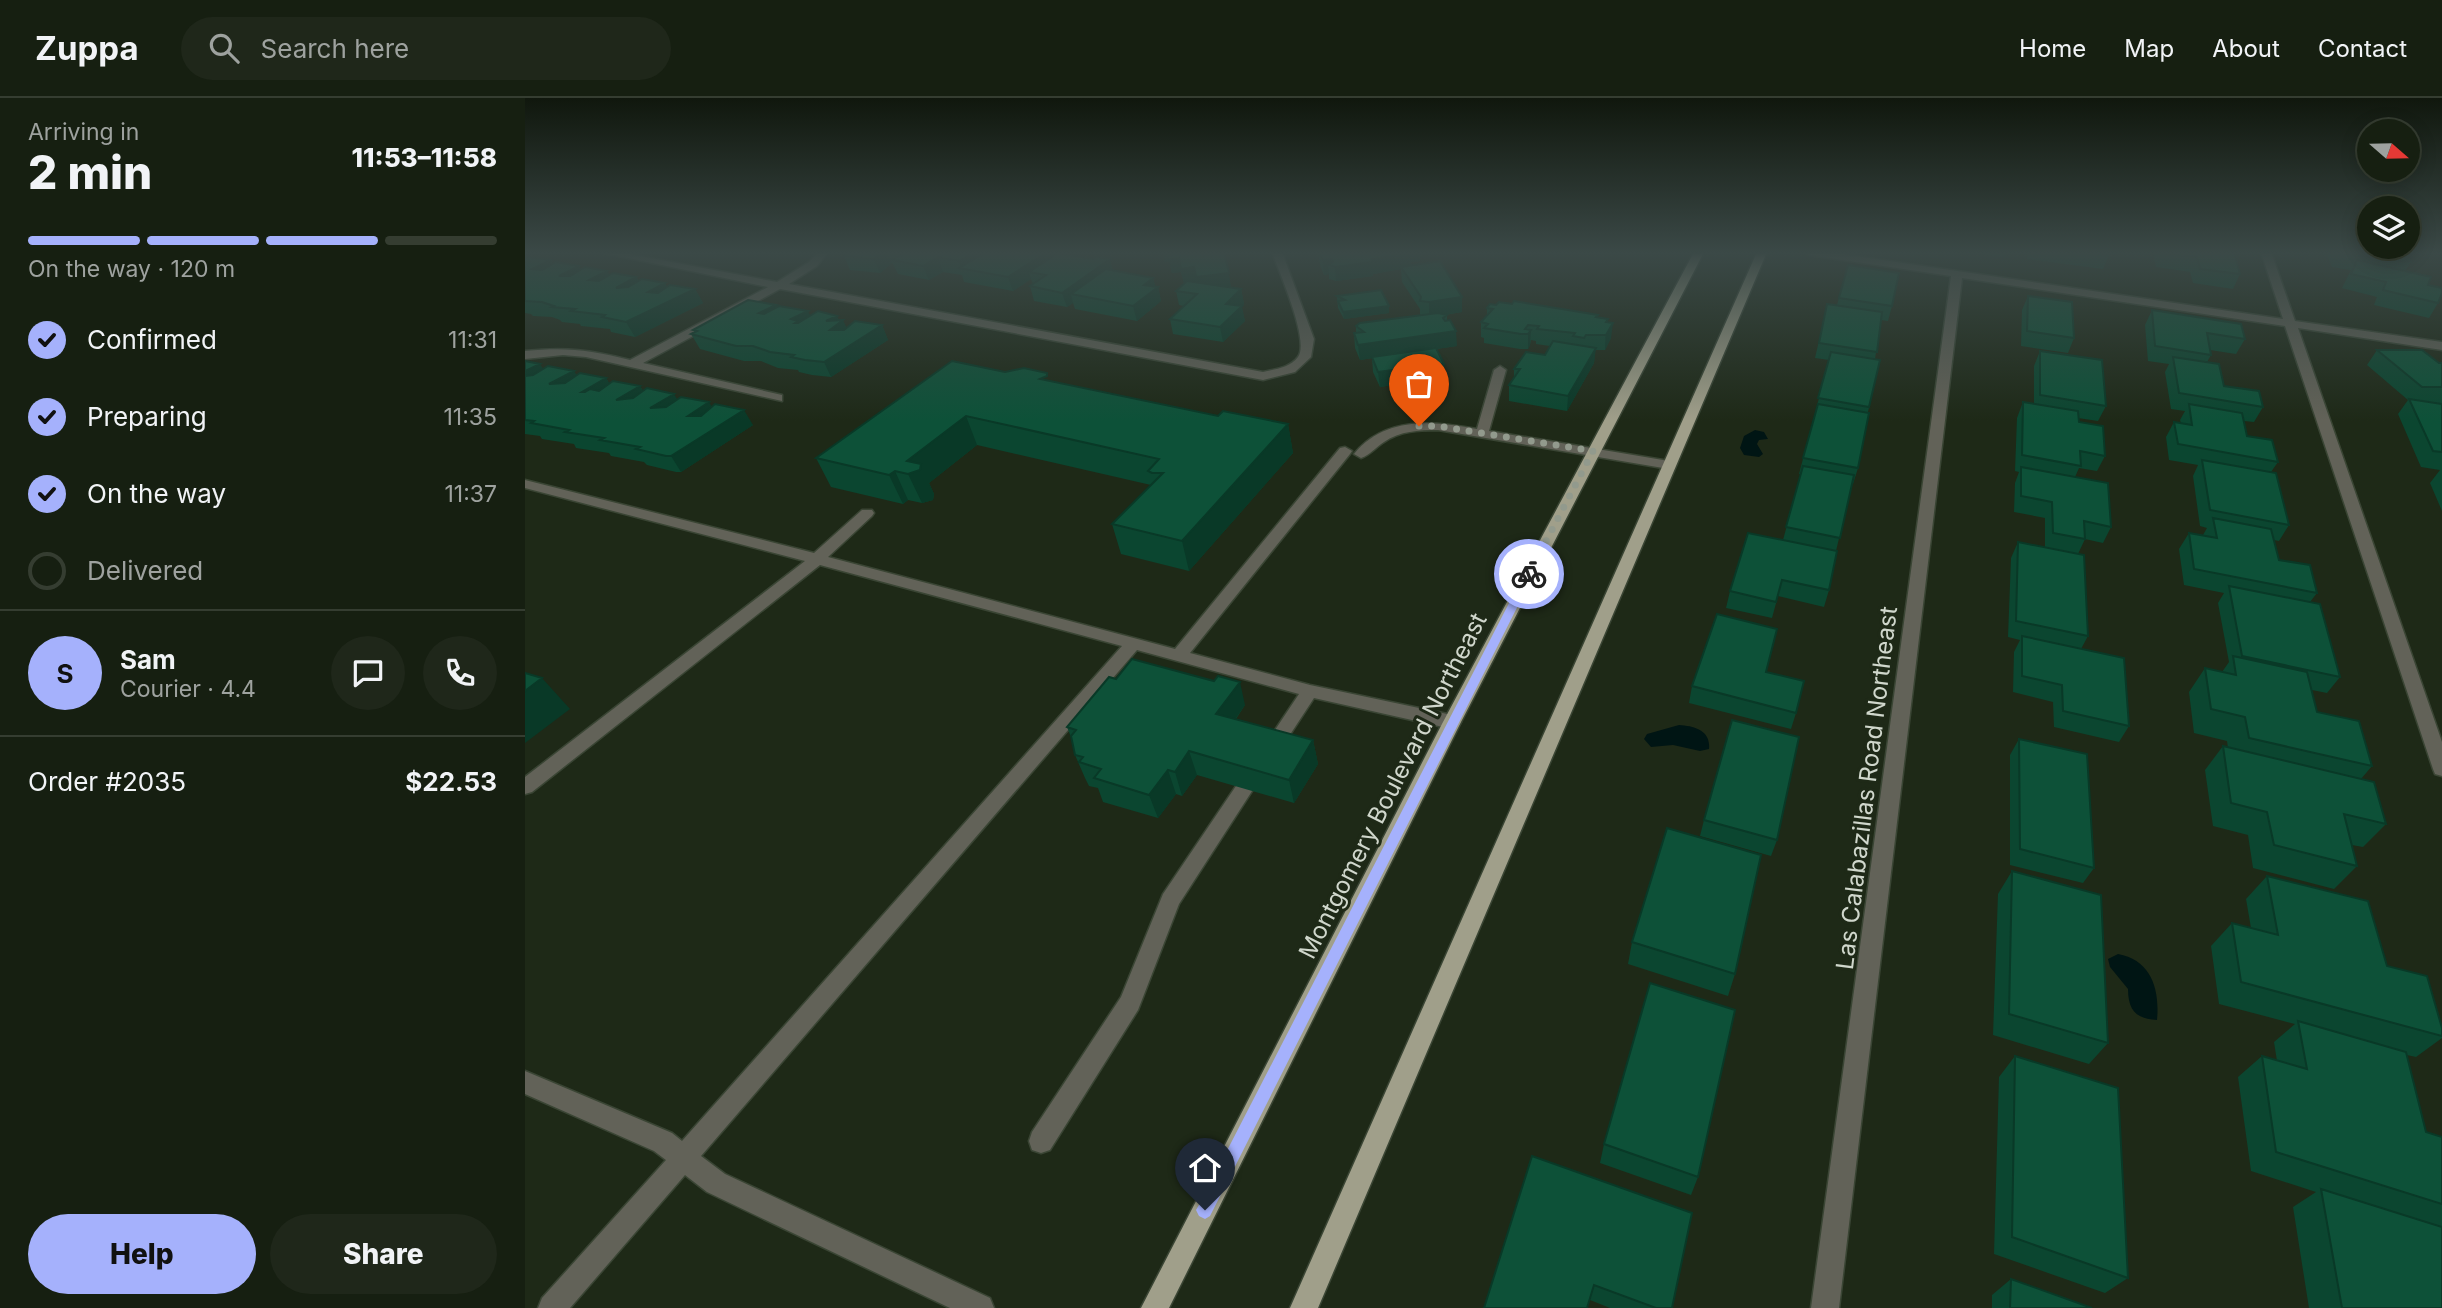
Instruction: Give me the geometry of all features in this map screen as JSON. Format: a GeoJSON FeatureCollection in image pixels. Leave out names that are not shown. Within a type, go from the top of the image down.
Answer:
{"type":"FeatureCollection","features":[{"type":"Feature","properties":{"kind":"main road","name":"Montgomery Boulevard Northeast"},"geometry":{"type":"LineString","coordinates":[[1155,1308],[1452,722],[1669,308]]}},
{"type":"Feature","properties":{"kind":"main road"},"geometry":{"type":"LineString","coordinates":[[1304,1308],[1737,308]]}},
{"type":"Feature","properties":{"kind":"street"},"geometry":{"type":"LineString","coordinates":[[635,362],[735,308]]}},
{"type":"Feature","properties":{"kind":"street"},"geometry":{"type":"LineString","coordinates":[[901,308],[1263,376],[1291,369],[1305,357],[1308,339],[1297,308]]}},
{"type":"Feature","properties":{"kind":"street","name":"Las Calabazillas Road Northeast"},"geometry":{"type":"LineString","coordinates":[[1825,1308],[1953,308]]}},
{"type":"Feature","properties":{"kind":"street"},"geometry":{"type":"LineString","coordinates":[[2200,308],[2442,346]]}},
{"type":"Feature","properties":{"kind":"street"},"geometry":{"type":"LineString","coordinates":[[2285,308],[2442,769]]}},
{"type":"Feature","properties":{"kind":"street"},"geometry":{"type":"LineString","coordinates":[[525,355],[563,351],[635,362],[778,398]]}},
{"type":"Feature","properties":{"kind":"street"},"geometry":{"type":"LineString","coordinates":[[1482,433],[1500,370]]}},
{"type":"Feature","properties":{"kind":"street"},"geometry":{"type":"LineString","coordinates":[[1178,656],[1353,452],[1399,428],[1438,426],[1669,464]]}},
{"type":"Feature","properties":{"kind":"street"},"geometry":{"type":"LineString","coordinates":[[525,484],[1310,691],[1452,722]]}},
{"type":"Feature","properties":{"kind":"street"},"geometry":{"type":"LineString","coordinates":[[525,787],[817,559],[867,513]]}},
{"type":"Feature","properties":{"kind":"street"},"geometry":{"type":"LineString","coordinates":[[552,1308],[1133,644]]}},
{"type":"Feature","properties":{"kind":"street"},"geometry":{"type":"LineString","coordinates":[[1270,751],[1310,691]]}},
{"type":"Feature","properties":{"kind":"street"},"geometry":{"type":"LineString","coordinates":[[1041,1141],[1130,1003],[1170,900],[1245,788]]}},
{"type":"Feature","properties":{"kind":"street"},"geometry":{"type":"LineString","coordinates":[[525,1082],[663,1142],[716,1183],[980,1308]]}},
{"type":"Feature","properties":{"kind":"shaded area"},"geometry":{"type":"Polygon","coordinates":[[[1755,430],[1764,432],[1768,439],[1759,440],[1757,444],[1763,454],[1759,457],[1744,455],[1740,448],[1744,436],[1755,430]]]}},
{"type":"Feature","properties":{"kind":"shaded area"},"geometry":{"type":"Polygon","coordinates":[[[1679,725],[1690,726],[1704,733],[1709,749],[1700,751],[1673,745],[1651,747],[1644,739],[1647,734],[1679,725]]]}},
{"type":"Feature","properties":{"kind":"shaded area"},"geometry":{"type":"Polygon","coordinates":[[[2118,954],[2129,957],[2146,969],[2155,987],[2157,1020],[2144,1018],[2132,1008],[2128,989],[2110,967],[2108,959],[2118,954]]]}},
{"type":"Feature","properties":{"kind":"building"},"geometry":{"type":"Polygon","coordinates":[[[569,308],[654,308],[626,322],[602,317],[605,315],[571,311],[575,309],[569,308]]]}},
{"type":"Feature","properties":{"kind":"building"},"geometry":{"type":"Polygon","coordinates":[[[732,308],[769,308],[759,313],[764,314],[774,308],[808,311],[791,319],[798,321],[795,323],[818,311],[837,316],[826,321],[843,320],[830,330],[844,330],[855,321],[882,325],[824,362],[791,357],[794,355],[770,352],[753,346],[736,346],[691,334],[697,331],[693,330],[732,308]]]}},
{"type":"Feature","properties":{"kind":"building"},"geometry":{"type":"Polygon","coordinates":[[[1181,308],[1239,308],[1220,327],[1170,319],[1181,308]]]}},
{"type":"Feature","properties":{"kind":"building"},"geometry":{"type":"Polygon","coordinates":[[[1341,308],[1370,308],[1343,312],[1341,308]]]}},
{"type":"Feature","properties":{"kind":"building"},"geometry":{"type":"Polygon","coordinates":[[[1490,308],[1559,308],[1598,315],[1596,317],[1608,319],[1606,322],[1613,323],[1606,335],[1586,335],[1584,338],[1573,336],[1575,333],[1537,329],[1539,326],[1528,325],[1525,329],[1531,330],[1528,334],[1521,334],[1484,328],[1488,324],[1481,322],[1493,309],[1490,308]]]}},
{"type":"Feature","properties":{"kind":"building"},"geometry":{"type":"Polygon","coordinates":[[[1826,308],[1882,312],[1877,352],[1819,343],[1826,308]]]}},
{"type":"Feature","properties":{"kind":"building"},"geometry":{"type":"Polygon","coordinates":[[[2028,308],[2072,308],[2074,338],[2027,331],[2028,308]]]}},
{"type":"Feature","properties":{"kind":"building"},"geometry":{"type":"Polygon","coordinates":[[[2152,310],[2241,324],[2245,339],[2207,333],[2211,355],[2155,346],[2152,310]]]}},
{"type":"Feature","properties":{"kind":"building"},"geometry":{"type":"Polygon","coordinates":[[[1438,313],[1447,315],[1443,318],[1445,321],[1450,320],[1456,331],[1358,345],[1354,333],[1364,332],[1356,326],[1360,323],[1438,313]]]}},
{"type":"Feature","properties":{"kind":"building"},"geometry":{"type":"Polygon","coordinates":[[[1553,341],[1596,348],[1568,396],[1509,385],[1520,369],[1514,369],[1526,352],[1545,355],[1553,341]]]}},
{"type":"Feature","properties":{"kind":"building"},"geometry":{"type":"Polygon","coordinates":[[[1436,348],[1444,364],[1430,366],[1433,372],[1396,378],[1392,370],[1378,372],[1372,357],[1436,348]]]}},
{"type":"Feature","properties":{"kind":"building"},"geometry":{"type":"Polygon","coordinates":[[[2377,350],[2422,350],[2442,363],[2442,387],[2422,387],[2377,350]]]}},
{"type":"Feature","properties":{"kind":"building"},"geometry":{"type":"Polygon","coordinates":[[[2040,351],[2102,360],[2106,406],[2040,395],[2040,351]]]}},
{"type":"Feature","properties":{"kind":"building"},"geometry":{"type":"Polygon","coordinates":[[[1831,352],[1880,360],[1869,407],[1818,398],[1831,352]]]}},
{"type":"Feature","properties":{"kind":"building"},"geometry":{"type":"Polygon","coordinates":[[[2173,357],[2219,364],[2224,386],[2259,391],[2263,407],[2179,393],[2173,357]]]}},
{"type":"Feature","properties":{"kind":"building"},"geometry":{"type":"Polygon","coordinates":[[[525,361],[540,364],[525,371],[525,361]]]}},
{"type":"Feature","properties":{"kind":"building"},"geometry":{"type":"Polygon","coordinates":[[[952,361],[1005,372],[1024,368],[1047,373],[1047,376],[1040,379],[1218,416],[1223,411],[1288,424],[1182,541],[1112,524],[1163,473],[1148,471],[1159,459],[966,416],[907,461],[921,464],[920,470],[908,474],[895,471],[889,475],[816,458],[952,361]]]}},
{"type":"Feature","properties":{"kind":"building"},"geometry":{"type":"Polygon","coordinates":[[[548,366],[574,371],[549,384],[565,383],[580,373],[606,378],[582,392],[590,389],[599,391],[613,381],[640,386],[616,400],[633,398],[647,388],[674,394],[650,408],[666,407],[681,397],[709,402],[688,416],[701,416],[715,404],[744,410],[671,456],[666,456],[636,449],[640,447],[565,432],[569,430],[525,420],[525,376],[533,375],[548,366]]]}},
{"type":"Feature","properties":{"kind":"building"},"geometry":{"type":"Polygon","coordinates":[[[2409,399],[2442,404],[2442,452],[2433,451],[2409,399]]]}},
{"type":"Feature","properties":{"kind":"building"},"geometry":{"type":"Polygon","coordinates":[[[2023,402],[2078,411],[2079,422],[2103,426],[2105,456],[2080,451],[2081,466],[2022,455],[2023,402]]]}},
{"type":"Feature","properties":{"kind":"building"},"geometry":{"type":"Polygon","coordinates":[[[1818,404],[1869,413],[1858,468],[1803,458],[1818,404]]]}},
{"type":"Feature","properties":{"kind":"building"},"geometry":{"type":"Polygon","coordinates":[[[2189,404],[2242,413],[2247,436],[2272,440],[2278,462],[2178,444],[2174,422],[2192,425],[2189,404]]]}},
{"type":"Feature","properties":{"kind":"building"},"geometry":{"type":"Polygon","coordinates":[[[2202,460],[2276,473],[2289,525],[2210,510],[2202,460]]]}},
{"type":"Feature","properties":{"kind":"building"},"geometry":{"type":"Polygon","coordinates":[[[1803,466],[1854,475],[1840,538],[1786,527],[1803,466]]]}},
{"type":"Feature","properties":{"kind":"building"},"geometry":{"type":"Polygon","coordinates":[[[2021,467],[2108,483],[2111,527],[2084,521],[2085,539],[2053,533],[2052,502],[2021,496],[2021,467]]]}},
{"type":"Feature","properties":{"kind":"building"},"geometry":{"type":"Polygon","coordinates":[[[2213,518],[2271,529],[2279,560],[2310,565],[2317,593],[2194,569],[2189,533],[2217,538],[2213,518]]]}},
{"type":"Feature","properties":{"kind":"building"},"geometry":{"type":"Polygon","coordinates":[[[1748,533],[1837,551],[1829,590],[1782,580],[1776,602],[1730,591],[1748,533]]]}},
{"type":"Feature","properties":{"kind":"building"},"geometry":{"type":"Polygon","coordinates":[[[2018,542],[2084,555],[2088,636],[2016,621],[2018,542]]]}},
{"type":"Feature","properties":{"kind":"building"},"geometry":{"type":"Polygon","coordinates":[[[2229,586],[2320,604],[2340,677],[2242,656],[2229,586]]]}},
{"type":"Feature","properties":{"kind":"building"},"geometry":{"type":"Polygon","coordinates":[[[1717,614],[1777,629],[1766,672],[1804,681],[1796,713],[1692,686],[1717,614]]]}},
{"type":"Feature","properties":{"kind":"building"},"geometry":{"type":"Polygon","coordinates":[[[2022,636],[2124,658],[2129,726],[2063,711],[2062,685],[2022,676],[2022,636]]]}},
{"type":"Feature","properties":{"kind":"building"},"geometry":{"type":"Polygon","coordinates":[[[2233,656],[2307,672],[2317,712],[2359,721],[2372,766],[2249,738],[2245,717],[2211,709],[2205,668],[2236,675],[2233,656]]]}},
{"type":"Feature","properties":{"kind":"building"},"geometry":{"type":"Polygon","coordinates":[[[1132,659],[1214,681],[1218,676],[1240,682],[1216,714],[1313,740],[1289,780],[1189,751],[1175,772],[1168,770],[1149,795],[1094,778],[1101,769],[1079,762],[1083,757],[1075,755],[1071,736],[1076,730],[1067,727],[1109,677],[1116,679],[1132,659]]]}},
{"type":"Feature","properties":{"kind":"building"},"geometry":{"type":"Polygon","coordinates":[[[525,673],[542,678],[525,691],[525,673]]]}},
{"type":"Feature","properties":{"kind":"building"},"geometry":{"type":"Polygon","coordinates":[[[1732,720],[1799,737],[1777,840],[1704,820],[1732,720]]]}},
{"type":"Feature","properties":{"kind":"building"},"geometry":{"type":"Polygon","coordinates":[[[2019,739],[2087,754],[2094,868],[2020,849],[2019,739]]]}},
{"type":"Feature","properties":{"kind":"building"},"geometry":{"type":"Polygon","coordinates":[[[2223,746],[2374,782],[2386,824],[2344,814],[2357,866],[2274,845],[2267,812],[2231,803],[2223,746]]]}},
{"type":"Feature","properties":{"kind":"building"},"geometry":{"type":"Polygon","coordinates":[[[1667,828],[1761,855],[1735,974],[1632,942],[1667,828]]]}},
{"type":"Feature","properties":{"kind":"building"},"geometry":{"type":"Polygon","coordinates":[[[2012,871],[2101,895],[2108,1043],[2009,1014],[2012,871]]]}},
{"type":"Feature","properties":{"kind":"building"},"geometry":{"type":"Polygon","coordinates":[[[2267,876],[2368,901],[2387,966],[2427,976],[2442,1036],[2241,982],[2232,923],[2278,935],[2267,876]]]}},
{"type":"Feature","properties":{"kind":"building"},"geometry":{"type":"Polygon","coordinates":[[[1650,983],[1735,1010],[1698,1177],[1604,1144],[1650,983]]]}},
{"type":"Feature","properties":{"kind":"building"},"geometry":{"type":"Polygon","coordinates":[[[2298,1021],[2406,1052],[2426,1132],[2442,1137],[2442,1204],[2276,1152],[2262,1056],[2307,1069],[2298,1021]]]}},
{"type":"Feature","properties":{"kind":"building"},"geometry":{"type":"Polygon","coordinates":[[[2015,1056],[2118,1088],[2128,1278],[2012,1237],[2015,1056]]]}},
{"type":"Feature","properties":{"kind":"building"},"geometry":{"type":"Polygon","coordinates":[[[1532,1156],[1692,1213],[1672,1308],[1656,1308],[1594,1285],[1587,1308],[1484,1308],[1532,1156]]]}},
{"type":"Feature","properties":{"kind":"building"},"geometry":{"type":"Polygon","coordinates":[[[2321,1189],[2442,1227],[2442,1308],[2342,1308],[2321,1189]]]}},
{"type":"Feature","properties":{"kind":"building"},"geometry":{"type":"Polygon","coordinates":[[[2011,1279],[2092,1308],[2010,1308],[2011,1279]]]}},
{"type":"Feature","properties":{"kind":"way so far"},"geometry":{"type":"LineString","coordinates":[[1419,426],[1438,426],[1593,451],[1529,574]]}},
{"type":"Feature","properties":{"kind":"route"},"geometry":{"type":"LineString","coordinates":[[1205,1210],[1529,574]]}}]}
